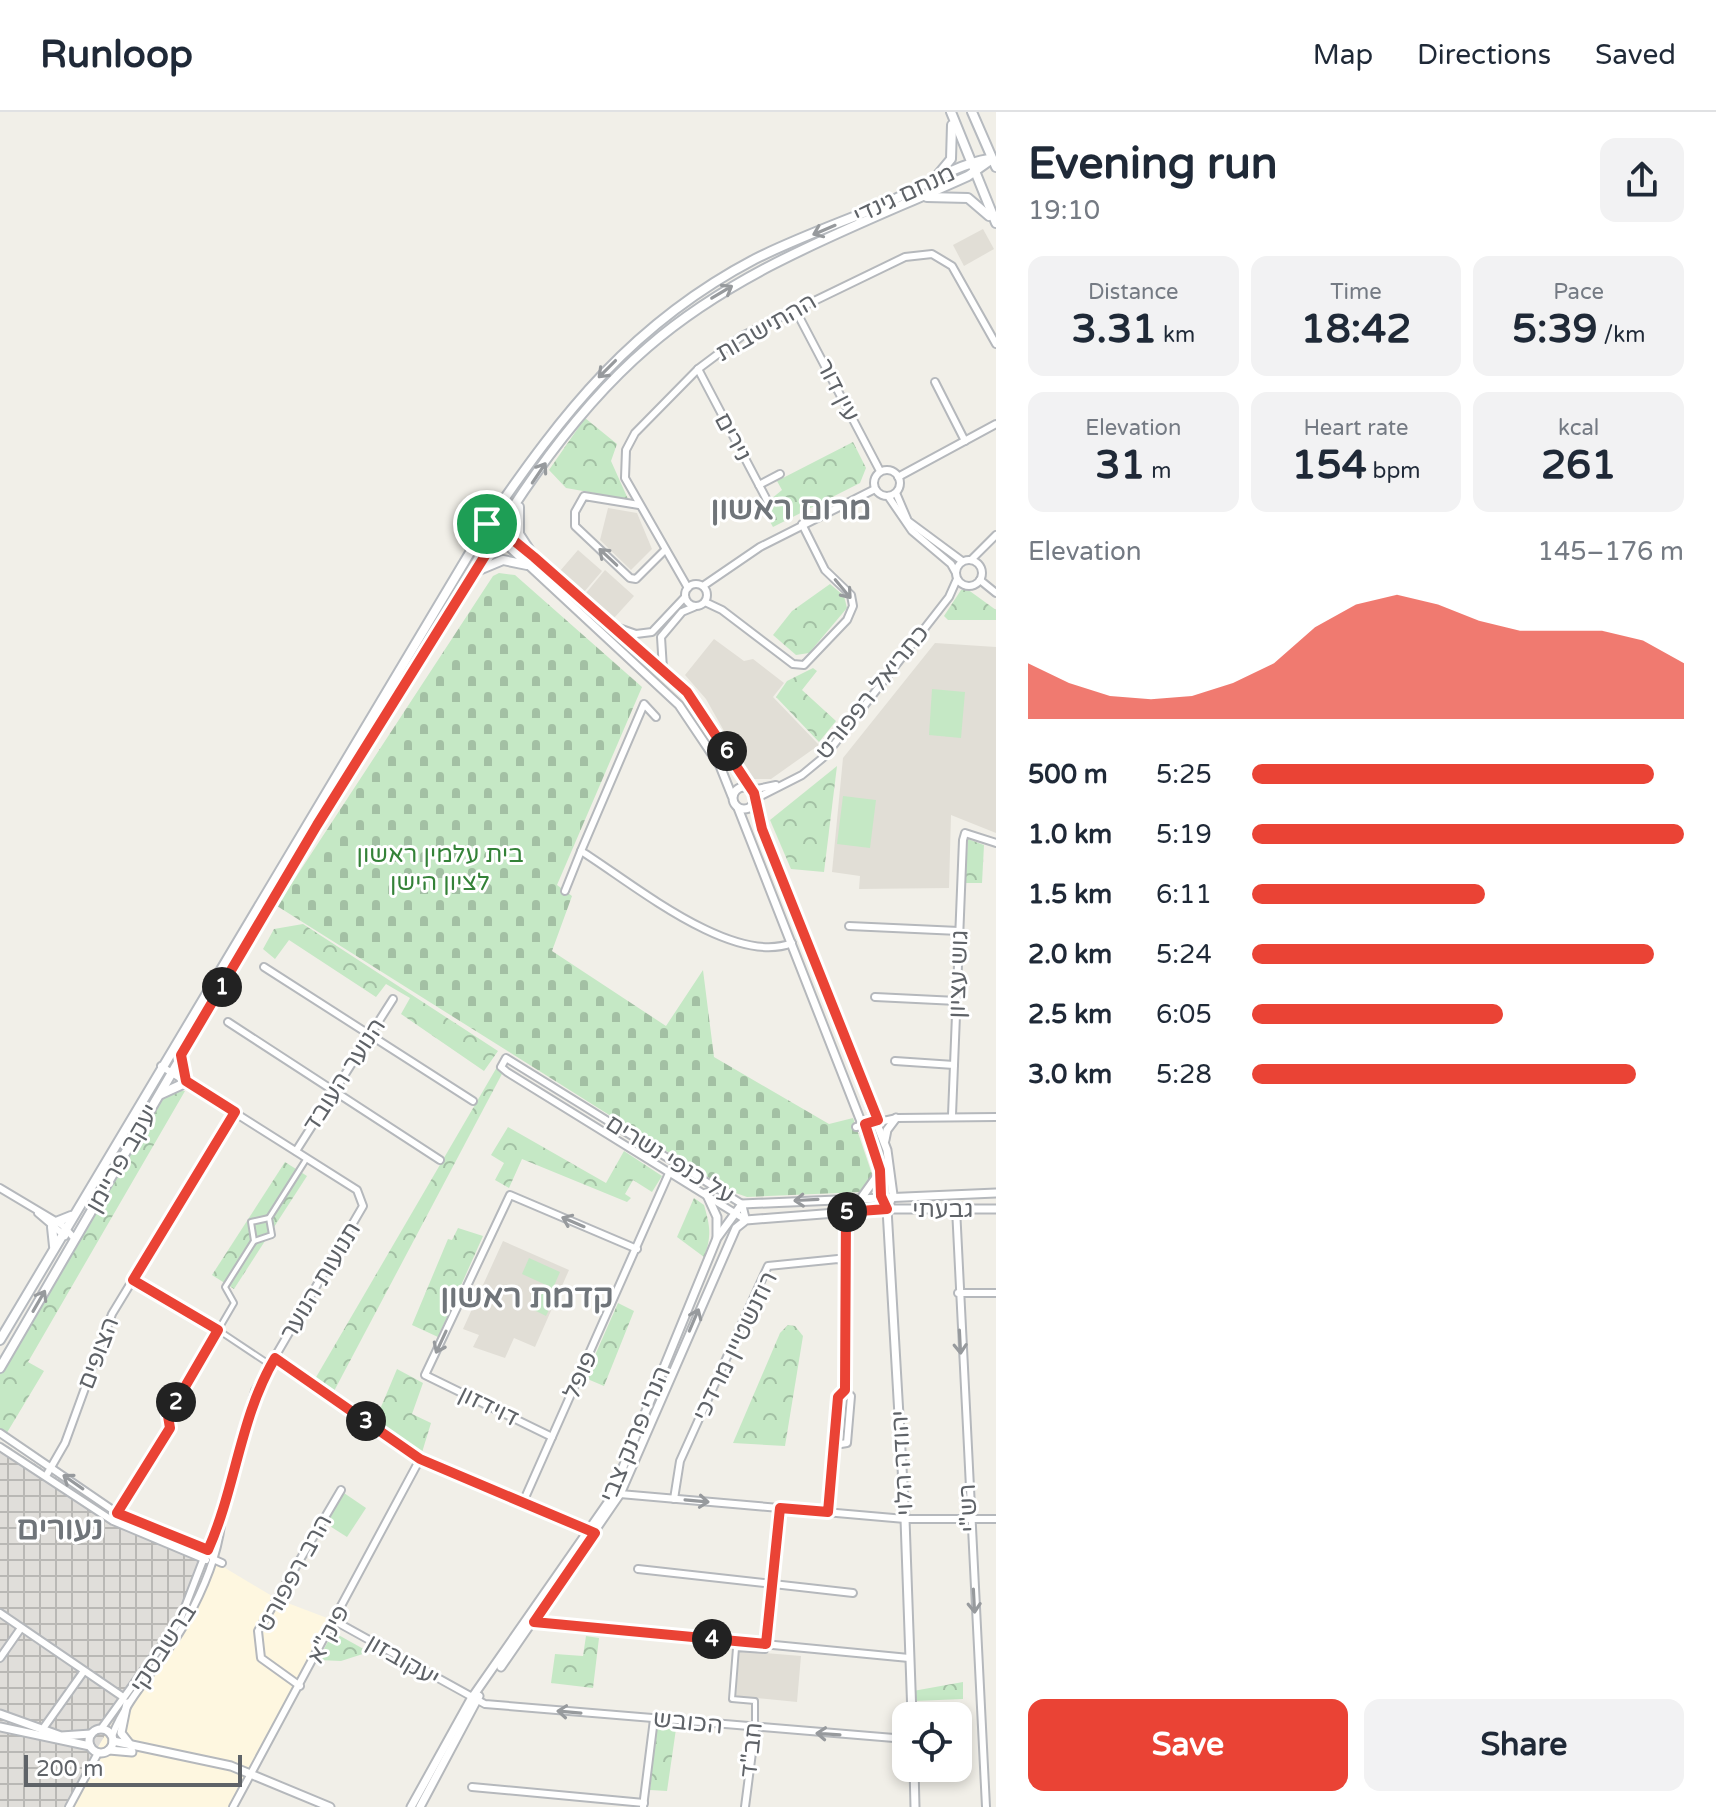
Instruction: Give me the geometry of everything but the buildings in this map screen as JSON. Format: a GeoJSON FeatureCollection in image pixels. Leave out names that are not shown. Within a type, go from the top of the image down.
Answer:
{"type":"FeatureCollection","features":[{"type":"Feature","properties":{"kind":"main road"},"geometry":{"type":"LineString","coordinates":[[951,112],[996,226]]}},
{"type":"Feature","properties":{"kind":"main road"},"geometry":{"type":"LineString","coordinates":[[922,188],[951,159],[951,112]]}},
{"type":"Feature","properties":{"kind":"main road"},"geometry":{"type":"LineString","coordinates":[[972,112],[994,163]]}},
{"type":"Feature","properties":{"kind":"main road","name":"מנחם גינדי"},"geometry":{"type":"LineString","coordinates":[[487,524],[571,406],[643,335],[699,292],[762,256],[922,188],[971,162],[994,163]]}},
{"type":"Feature","properties":{"kind":"main road","name":"מנחם גינדי"},"geometry":{"type":"LineString","coordinates":[[499,534],[580,414],[633,360],[686,316],[775,263],[994,163]]}},
{"type":"Feature","properties":{"kind":"main road"},"geometry":{"type":"LineString","coordinates":[[918,199],[946,195],[968,198],[981,206],[996,226]]}},
{"type":"Feature","properties":{"kind":"main road"},"geometry":{"type":"LineString","coordinates":[[524,494],[517,527],[534,557]]}},
{"type":"Feature","properties":{"kind":"main road","name":"יעקב פריימן"},"geometry":{"type":"LineString","coordinates":[[0,1340],[487,524]]}},
{"type":"Feature","properties":{"kind":"main road","name":"יעקב פריימן"},"geometry":{"type":"LineString","coordinates":[[0,1368],[317,825],[499,534]]}},
{"type":"Feature","properties":{"kind":"main road"},"geometry":{"type":"LineString","coordinates":[[472,576],[496,561],[515,560],[527,565]]}},
{"type":"Feature","properties":{"kind":"main road"},"geometry":{"type":"LineString","coordinates":[[158,1097],[175,1085],[188,1083],[181,1055]]}},
{"type":"Feature","properties":{"kind":"main road"},"geometry":{"type":"LineString","coordinates":[[54,1249],[54,1225],[74,1213]]}},
{"type":"Feature","properties":{"kind":"street","name":"ההתישבות"},"geometry":{"type":"LineString","coordinates":[[688,588],[625,478],[626,450],[635,433],[698,369],[742,336],[795,309],[905,257],[932,254],[941,257],[960,276],[996,344]]}},
{"type":"Feature","properties":{"kind":"street","name":"עין דור"},"geometry":{"type":"LineString","coordinates":[[795,309],[880,471]]}},
{"type":"Feature","properties":{"kind":"street","name":"נירים"},"geometry":{"type":"LineString","coordinates":[[698,369],[769,504]]}},
{"type":"Feature","properties":{"kind":"street"},"geometry":{"type":"LineString","coordinates":[[935,382],[965,441]]}},
{"type":"Feature","properties":{"kind":"street"},"geometry":{"type":"LineString","coordinates":[[898,477],[996,424]]}},
{"type":"Feature","properties":{"kind":"street"},"geometry":{"type":"LineString","coordinates":[[875,489],[874,481],[880,471],[892,471],[900,485],[892,494]]}},
{"type":"Feature","properties":{"kind":"street"},"geometry":{"type":"LineString","coordinates":[[759,485],[780,474]]}},
{"type":"Feature","properties":{"kind":"street"},"geometry":{"type":"LineString","coordinates":[[703,586],[726,567],[802,524],[875,489],[892,494],[908,521],[962,561],[971,560],[996,535]]}},
{"type":"Feature","properties":{"kind":"street"},"geometry":{"type":"LineString","coordinates":[[892,494],[904,523],[951,564],[963,585],[970,586],[980,580]]}},
{"type":"Feature","properties":{"kind":"street"},"geometry":{"type":"LineString","coordinates":[[639,505],[584,496],[575,512],[575,526],[630,578],[636,579],[665,550]]}},
{"type":"Feature","properties":{"kind":"street"},"geometry":{"type":"LineString","coordinates":[[487,524],[534,557],[663,669],[701,709],[750,789],[878,1120],[893,1195],[887,1209]]}},
{"type":"Feature","properties":{"kind":"street"},"geometry":{"type":"LineString","coordinates":[[663,669],[661,637],[682,612],[705,602],[722,610],[793,664],[804,665],[847,620],[853,606],[851,595],[825,570],[802,524]]}},
{"type":"Feature","properties":{"kind":"street"},"geometry":{"type":"LineString","coordinates":[[499,534],[527,565],[679,705],[720,766],[880,1170],[881,1196],[887,1209]]}},
{"type":"Feature","properties":{"kind":"street"},"geometry":{"type":"LineString","coordinates":[[987,546],[979,565],[980,580],[996,593]]}},
{"type":"Feature","properties":{"kind":"street"},"geometry":{"type":"LineString","coordinates":[[971,560],[979,565]]}},
{"type":"Feature","properties":{"kind":"street"},"geometry":{"type":"LineString","coordinates":[[956,576],[962,561]]}},
{"type":"Feature","properties":{"kind":"street","name":"כתריאל רפפורט"},"geometry":{"type":"LineString","coordinates":[[952,592],[956,576]]}},
{"type":"Feature","properties":{"kind":"street"},"geometry":{"type":"LineString","coordinates":[[619,628],[636,634],[652,632],[693,584],[703,586],[707,592],[705,602]]}},
{"type":"Feature","properties":{"kind":"street","name":"כתריאל רפפורט"},"geometry":{"type":"LineString","coordinates":[[754,802],[802,775],[825,756],[952,592],[963,585]]}},
{"type":"Feature","properties":{"kind":"street"},"geometry":{"type":"LineString","coordinates":[[685,597],[694,607]]}},
{"type":"Feature","properties":{"kind":"street"},"geometry":{"type":"LineString","coordinates":[[565,891],[644,704],[656,717]]}},
{"type":"Feature","properties":{"kind":"street","name":"כתריאל רפפורט"},"geometry":{"type":"LineString","coordinates":[[750,789],[784,783]]}},
{"type":"Feature","properties":{"kind":"street"},"geometry":{"type":"LineString","coordinates":[[732,796],[738,788],[750,789]]}},
{"type":"Feature","properties":{"kind":"street"},"geometry":{"type":"LineString","coordinates":[[738,808],[749,809],[754,802]]}},
{"type":"Feature","properties":{"kind":"street","name":"גוש עציון"},"geometry":{"type":"LineString","coordinates":[[952,1115],[965,833],[996,843]]}},
{"type":"Feature","properties":{"kind":"street"},"geometry":{"type":"LineString","coordinates":[[581,851],[723,938],[766,947],[792,943]]}},
{"type":"Feature","properties":{"kind":"street"},"geometry":{"type":"LineString","coordinates":[[849,926],[959,931]]}},
{"type":"Feature","properties":{"kind":"street"},"geometry":{"type":"LineString","coordinates":[[264,967],[473,1101]]}},
{"type":"Feature","properties":{"kind":"street"},"geometry":{"type":"LineString","coordinates":[[875,997],[957,1001]]}},
{"type":"Feature","properties":{"kind":"street","name":"הנוער העובד"},"geometry":{"type":"LineString","coordinates":[[296,1151],[393,999]]}},
{"type":"Feature","properties":{"kind":"street"},"geometry":{"type":"LineString","coordinates":[[228,1022],[440,1160]]}},
{"type":"Feature","properties":{"kind":"street","name":"על כנפי נשרים"},"geometry":{"type":"LineString","coordinates":[[510,1058],[742,1204],[746,1220],[507,1072],[501,1064],[510,1058]]}},
{"type":"Feature","properties":{"kind":"street"},"geometry":{"type":"LineString","coordinates":[[895,1061],[954,1065]]}},
{"type":"Feature","properties":{"kind":"street","name":"תנועות הנוער"},"geometry":{"type":"LineString","coordinates":[[161,1066],[357,1190],[363,1206],[255,1391],[222,1511],[204,1560]]}},
{"type":"Feature","properties":{"kind":"street","name":"הצופים"},"geometry":{"type":"LineString","coordinates":[[46,1476],[65,1443],[112,1314],[235,1112]]}},
{"type":"Feature","properties":{"kind":"street"},"geometry":{"type":"LineString","coordinates":[[860,1126],[896,1118],[952,1115],[996,1117]]}},
{"type":"Feature","properties":{"kind":"street"},"geometry":{"type":"LineString","coordinates":[[885,1143],[887,1130],[896,1118]]}},
{"type":"Feature","properties":{"kind":"street"},"geometry":{"type":"LineString","coordinates":[[113,1521],[170,1428],[168,1416],[234,1303],[225,1287],[254,1241],[272,1235],[269,1218],[307,1158]]}},
{"type":"Feature","properties":{"kind":"street","name":"פופל"},"geometry":{"type":"LineString","coordinates":[[524,1500],[674,1162]]}},
{"type":"Feature","properties":{"kind":"street"},"geometry":{"type":"LineString","coordinates":[[862,1197],[870,1190],[880,1170]]}},
{"type":"Feature","properties":{"kind":"street"},"geometry":{"type":"LineString","coordinates":[[0,1188],[75,1239]]}},
{"type":"Feature","properties":{"kind":"street"},"geometry":{"type":"LineString","coordinates":[[706,1193],[717,1217],[717,1238]]}},
{"type":"Feature","properties":{"kind":"street","name":"גבעתי"},"geometry":{"type":"LineString","coordinates":[[742,1204],[893,1195],[996,1193]]}},
{"type":"Feature","properties":{"kind":"street","name":"דוידזון"},"geometry":{"type":"LineString","coordinates":[[552,1437],[425,1375],[510,1195],[637,1249]]}},
{"type":"Feature","properties":{"kind":"street"},"geometry":{"type":"LineString","coordinates":[[734,1212],[742,1204]]}},
{"type":"Feature","properties":{"kind":"street","name":"רש\"י"},"geometry":{"type":"LineString","coordinates":[[956,1208],[969,1519],[986,1807]]}},
{"type":"Feature","properties":{"kind":"street","name":"גבעתי"},"geometry":{"type":"LineString","coordinates":[[746,1220],[887,1209],[996,1209]]}},
{"type":"Feature","properties":{"kind":"street","name":"יהודה הלוי"},"geometry":{"type":"LineString","coordinates":[[887,1209],[905,1519],[911,1702]]}},
{"type":"Feature","properties":{"kind":"street","name":"הנרי פרנק צבי"},"geometry":{"type":"LineString","coordinates":[[420,1807],[475,1698],[534,1622],[609,1501],[717,1238],[734,1212]]}},
{"type":"Feature","properties":{"kind":"street"},"geometry":{"type":"LineString","coordinates":[[828,1512],[838,1397],[845,1390],[846,1212]]}},
{"type":"Feature","properties":{"kind":"street"},"geometry":{"type":"LineString","coordinates":[[254,1241],[251,1222],[269,1218]]}},
{"type":"Feature","properties":{"kind":"street","name":"הנרי פרנק צבי"},"geometry":{"type":"LineString","coordinates":[[411,1807],[475,1698],[620,1494],[728,1241],[746,1220]]}},
{"type":"Feature","properties":{"kind":"street","name":"רוזנשטיין מרדכי"},"geometry":{"type":"LineString","coordinates":[[674,1499],[680,1461],[768,1266],[838,1259],[847,1264]]}},
{"type":"Feature","properties":{"kind":"street"},"geometry":{"type":"LineString","coordinates":[[133,1280],[271,1365]]}},
{"type":"Feature","properties":{"kind":"street"},"geometry":{"type":"LineString","coordinates":[[958,1293],[996,1293]]}},
{"type":"Feature","properties":{"kind":"street"},"geometry":{"type":"LineString","coordinates":[[275,1358],[420,1459],[592,1531]]}},
{"type":"Feature","properties":{"kind":"street"},"geometry":{"type":"LineString","coordinates":[[835,1445],[847,1443],[850,1436],[851,1396],[845,1390]]}},
{"type":"Feature","properties":{"kind":"street"},"geometry":{"type":"LineString","coordinates":[[0,1433],[117,1513],[208,1550],[213,1559]]}},
{"type":"Feature","properties":{"kind":"street"},"geometry":{"type":"LineString","coordinates":[[0,1447],[113,1521],[204,1560],[213,1559],[222,1563]]}},
{"type":"Feature","properties":{"kind":"street","name":"פיק\"א"},"geometry":{"type":"LineString","coordinates":[[233,1807],[420,1459]]}},
{"type":"Feature","properties":{"kind":"street","name":"הרב רפפורט"},"geometry":{"type":"LineString","coordinates":[[300,1686],[261,1658],[258,1631],[341,1490]]}},
{"type":"Feature","properties":{"kind":"street"},"geometry":{"type":"LineString","coordinates":[[620,1494],[905,1519],[996,1519]]}},
{"type":"Feature","properties":{"kind":"street"},"geometry":{"type":"LineString","coordinates":[[766,1644],[780,1508]]}},
{"type":"Feature","properties":{"kind":"street","name":"תנועות הנוער"},"geometry":{"type":"LineString","coordinates":[[213,1559],[222,1511]]}},
{"type":"Feature","properties":{"kind":"street","name":"ברשבסקי"},"geometry":{"type":"LineString","coordinates":[[101,1729],[185,1624],[213,1559]]}},
{"type":"Feature","properties":{"kind":"street","name":"ברשבסקי"},"geometry":{"type":"LineString","coordinates":[[113,1739],[125,1700],[180,1620],[204,1560]]}},
{"type":"Feature","properties":{"kind":"street"},"geometry":{"type":"LineString","coordinates":[[638,1569],[853,1593]]}},
{"type":"Feature","properties":{"kind":"street"},"geometry":{"type":"LineString","coordinates":[[0,1613],[125,1700],[121,1733],[134,1748]]}},
{"type":"Feature","properties":{"kind":"street","name":"יעקובזון"},"geometry":{"type":"LineString","coordinates":[[335,1621],[475,1698]]}},
{"type":"Feature","properties":{"kind":"street"},"geometry":{"type":"LineString","coordinates":[[534,1622],[909,1658]]}},
{"type":"Feature","properties":{"kind":"street"},"geometry":{"type":"LineString","coordinates":[[0,1658],[21,1628]]}},
{"type":"Feature","properties":{"kind":"street","name":"חב\"ד"},"geometry":{"type":"LineString","coordinates":[[745,1807],[755,1729],[755,1701],[732,1699],[736,1648],[765,1650],[766,1644]]}},
{"type":"Feature","properties":{"kind":"street"},"geometry":{"type":"LineString","coordinates":[[41,1733],[84,1671]]}},
{"type":"Feature","properties":{"kind":"street"},"geometry":{"type":"LineString","coordinates":[[475,1698],[485,1704]]}},
{"type":"Feature","properties":{"kind":"street","name":"הכובש"},"geometry":{"type":"LineString","coordinates":[[485,1704],[892,1738]]}},
{"type":"Feature","properties":{"kind":"street"},"geometry":{"type":"LineString","coordinates":[[0,1714],[41,1733],[90,1746],[98,1753]]}},
{"type":"Feature","properties":{"kind":"street"},"geometry":{"type":"LineString","coordinates":[[472,1787],[643,1805],[654,1719]]}},
{"type":"Feature","properties":{"kind":"street"},"geometry":{"type":"LineString","coordinates":[[0,1727],[71,1737],[101,1729],[113,1739],[134,1748],[231,1766],[250,1778],[330,1807]]}},
{"type":"Feature","properties":{"kind":"street"},"geometry":{"type":"LineString","coordinates":[[90,1746],[91,1734]]}},
{"type":"Feature","properties":{"kind":"street"},"geometry":{"type":"LineString","coordinates":[[109,1750],[113,1739]]}},
{"type":"Feature","properties":{"kind":"street"},"geometry":{"type":"LineString","coordinates":[[69,1807],[98,1753],[109,1750],[230,1770],[317,1807]]}},
{"type":"Feature","properties":{"kind":"street"},"geometry":{"type":"LineString","coordinates":[[914,1782],[915,1807]]}},
{"type":"Feature","properties":{"kind":"shaded area"},"geometry":{"type":"Polygon","coordinates":[[[983,229],[994,249],[964,266],[953,245],[983,229]]]}},
{"type":"Feature","properties":{"kind":"shaded area"},"geometry":{"type":"Polygon","coordinates":[[[608,508],[637,513],[652,549],[631,570],[600,540],[608,508]]]}},
{"type":"Feature","properties":{"kind":"shaded area"},"geometry":{"type":"Polygon","coordinates":[[[578,550],[602,571],[584,592],[560,571],[578,550]]]}},
{"type":"Feature","properties":{"kind":"shaded area"},"geometry":{"type":"Polygon","coordinates":[[[605,570],[634,596],[614,618],[586,593],[605,570]]]}},
{"type":"Feature","properties":{"kind":"shaded area"},"geometry":{"type":"Polygon","coordinates":[[[714,639],[744,661],[753,659],[784,683],[773,697],[819,745],[771,779],[751,779],[706,699],[685,675],[714,639]]]}},
{"type":"Feature","properties":{"kind":"shaded area"},"geometry":{"type":"Polygon","coordinates":[[[935,643],[996,647],[996,833],[951,815],[949,888],[859,889],[860,876],[832,872],[843,758],[935,643]]]}},
{"type":"Feature","properties":{"kind":"shaded area"},"geometry":{"type":"Polygon","coordinates":[[[503,1241],[569,1270],[535,1347],[514,1338],[505,1358],[473,1347],[479,1335],[463,1329],[503,1241]]]}},
{"type":"Feature","properties":{"kind":"shaded area"},"geometry":{"type":"Polygon","coordinates":[[[0,1441],[115,1516],[205,1556],[180,1620],[126,1699],[98,1747],[72,1807],[0,1807],[0,1441]]]}},
{"type":"Feature","properties":{"kind":"shaded area"},"geometry":{"type":"Polygon","coordinates":[[[205,1556],[277,1599],[335,1621],[231,1807],[72,1807],[98,1747],[205,1556]]]}},
{"type":"Feature","properties":{"kind":"shaded area"},"geometry":{"type":"Polygon","coordinates":[[[739,1651],[801,1656],[797,1702],[736,1696],[739,1651]]]}},
{"type":"Feature","properties":{"kind":"green space"},"geometry":{"type":"Polygon","coordinates":[[[585,418],[617,444],[611,461],[628,499],[566,488],[549,470],[585,418]]]}},
{"type":"Feature","properties":{"kind":"green space"},"geometry":{"type":"Polygon","coordinates":[[[853,442],[866,468],[860,483],[773,527],[764,511],[774,506],[771,499],[782,490],[777,481],[853,442]]]}},
{"type":"Feature","properties":{"kind":"green space","name":"בית עלמין ראשון לציון הישן"},"geometry":{"type":"Polygon","coordinates":[[[499,573],[515,575],[642,687],[557,885],[572,896],[552,951],[666,1026],[703,970],[714,1057],[829,1124],[853,1118],[872,1174],[862,1192],[747,1197],[730,1191],[277,906],[493,576],[499,573]]]}},
{"type":"Feature","properties":{"kind":"green space"},"geometry":{"type":"Polygon","coordinates":[[[830,584],[844,596],[847,608],[809,653],[796,655],[773,635],[792,611],[830,584]]]}},
{"type":"Feature","properties":{"kind":"green space"},"geometry":{"type":"Polygon","coordinates":[[[967,589],[996,610],[996,620],[948,620],[944,616],[961,590],[967,589]]]}},
{"type":"Feature","properties":{"kind":"green space"},"geometry":{"type":"Polygon","coordinates":[[[813,668],[817,671],[802,690],[836,721],[819,742],[776,697],[787,681],[813,668]]]}},
{"type":"Feature","properties":{"kind":"green space"},"geometry":{"type":"Polygon","coordinates":[[[932,689],[965,692],[961,738],[929,735],[932,689]]]}},
{"type":"Feature","properties":{"kind":"green space"},"geometry":{"type":"Polygon","coordinates":[[[837,766],[824,872],[791,869],[770,820],[837,766]]]}},
{"type":"Feature","properties":{"kind":"green space"},"geometry":{"type":"Polygon","coordinates":[[[843,796],[876,800],[870,848],[837,844],[843,796]]]}},
{"type":"Feature","properties":{"kind":"green space"},"geometry":{"type":"Polygon","coordinates":[[[968,839],[984,845],[982,883],[965,883],[968,839]]]}},
{"type":"Feature","properties":{"kind":"green space"},"geometry":{"type":"Polygon","coordinates":[[[303,924],[498,1051],[484,1071],[401,1014],[410,998],[386,984],[376,997],[289,940],[275,959],[263,949],[274,929],[303,924]]]}},
{"type":"Feature","properties":{"kind":"green space"},"geometry":{"type":"Polygon","coordinates":[[[497,1067],[503,1072],[333,1393],[315,1379],[497,1067]]]}},
{"type":"Feature","properties":{"kind":"green space"},"geometry":{"type":"Polygon","coordinates":[[[172,1091],[185,1091],[28,1362],[44,1371],[5,1436],[0,1433],[0,1368],[154,1104],[172,1091]]]}},
{"type":"Feature","properties":{"kind":"green space"},"geometry":{"type":"Polygon","coordinates":[[[508,1127],[606,1183],[624,1151],[662,1176],[652,1192],[633,1180],[625,1194],[631,1198],[627,1202],[522,1159],[509,1188],[495,1180],[504,1163],[491,1155],[508,1127]]]}},
{"type":"Feature","properties":{"kind":"green space"},"geometry":{"type":"Polygon","coordinates":[[[285,1162],[307,1176],[234,1289],[212,1275],[285,1162]]]}},
{"type":"Feature","properties":{"kind":"green space"},"geometry":{"type":"Polygon","coordinates":[[[694,1198],[704,1205],[709,1225],[704,1257],[677,1237],[694,1198]]]}},
{"type":"Feature","properties":{"kind":"green space"},"geometry":{"type":"Polygon","coordinates":[[[458,1228],[483,1236],[438,1337],[412,1325],[448,1239],[452,1240],[458,1228]]]}},
{"type":"Feature","properties":{"kind":"green space"},"geometry":{"type":"Polygon","coordinates":[[[529,1258],[560,1272],[553,1288],[558,1291],[546,1316],[534,1310],[546,1285],[522,1274],[529,1258]]]}},
{"type":"Feature","properties":{"kind":"green space"},"geometry":{"type":"Polygon","coordinates":[[[618,1303],[634,1311],[604,1386],[585,1378],[618,1303]]]}},
{"type":"Feature","properties":{"kind":"green space"},"geometry":{"type":"Polygon","coordinates":[[[788,1325],[795,1326],[803,1336],[785,1446],[733,1443],[780,1333],[788,1325]]]}},
{"type":"Feature","properties":{"kind":"green space"},"geometry":{"type":"Polygon","coordinates":[[[397,1369],[423,1383],[412,1414],[431,1423],[420,1459],[373,1426],[397,1369]]]}},
{"type":"Feature","properties":{"kind":"green space"},"geometry":{"type":"Polygon","coordinates":[[[344,1493],[366,1508],[347,1537],[325,1523],[344,1493]]]}},
{"type":"Feature","properties":{"kind":"green space"},"geometry":{"type":"Polygon","coordinates":[[[333,1632],[369,1652],[341,1661],[318,1660],[333,1632]]]}},
{"type":"Feature","properties":{"kind":"green space"},"geometry":{"type":"Polygon","coordinates":[[[586,1636],[599,1638],[593,1688],[551,1683],[555,1654],[583,1656],[586,1636]]]}},
{"type":"Feature","properties":{"kind":"green space"},"geometry":{"type":"Polygon","coordinates":[[[963,1682],[963,1699],[914,1701],[913,1691],[963,1682]]]}},
{"type":"Feature","properties":{"kind":"green space"},"geometry":{"type":"Polygon","coordinates":[[[656,1728],[676,1729],[667,1791],[650,1790],[656,1728]]]}},
{"type":"Feature","properties":{"kind":"district","name":"מרום ראשון"},"geometry":{"type":"Point","coordinates":[791,508]}},
{"type":"Feature","properties":{"kind":"district","name":"קדמת ראשון"},"geometry":{"type":"Point","coordinates":[527,1296]}},
{"type":"Feature","properties":{"kind":"district","name":"נעורים"},"geometry":{"type":"Point","coordinates":[60,1528]}},
{"type":"Feature","properties":{"kind":"route"},"geometry":{"type":"LineString","coordinates":[[487,524],[501,530],[619,628],[701,709],[743,781],[754,793],[762,829],[878,1120],[865,1124],[880,1170],[881,1196],[887,1209],[846,1212],[847,1357],[845,1390],[838,1397],[828,1512],[780,1508],[766,1644],[534,1622],[595,1533],[524,1500],[474,1484],[420,1459],[275,1358],[255,1391],[208,1550],[117,1513],[170,1428],[168,1416],[218,1330],[133,1280],[235,1112],[186,1081],[181,1055],[317,825],[496,538],[487,524]]}}]}
